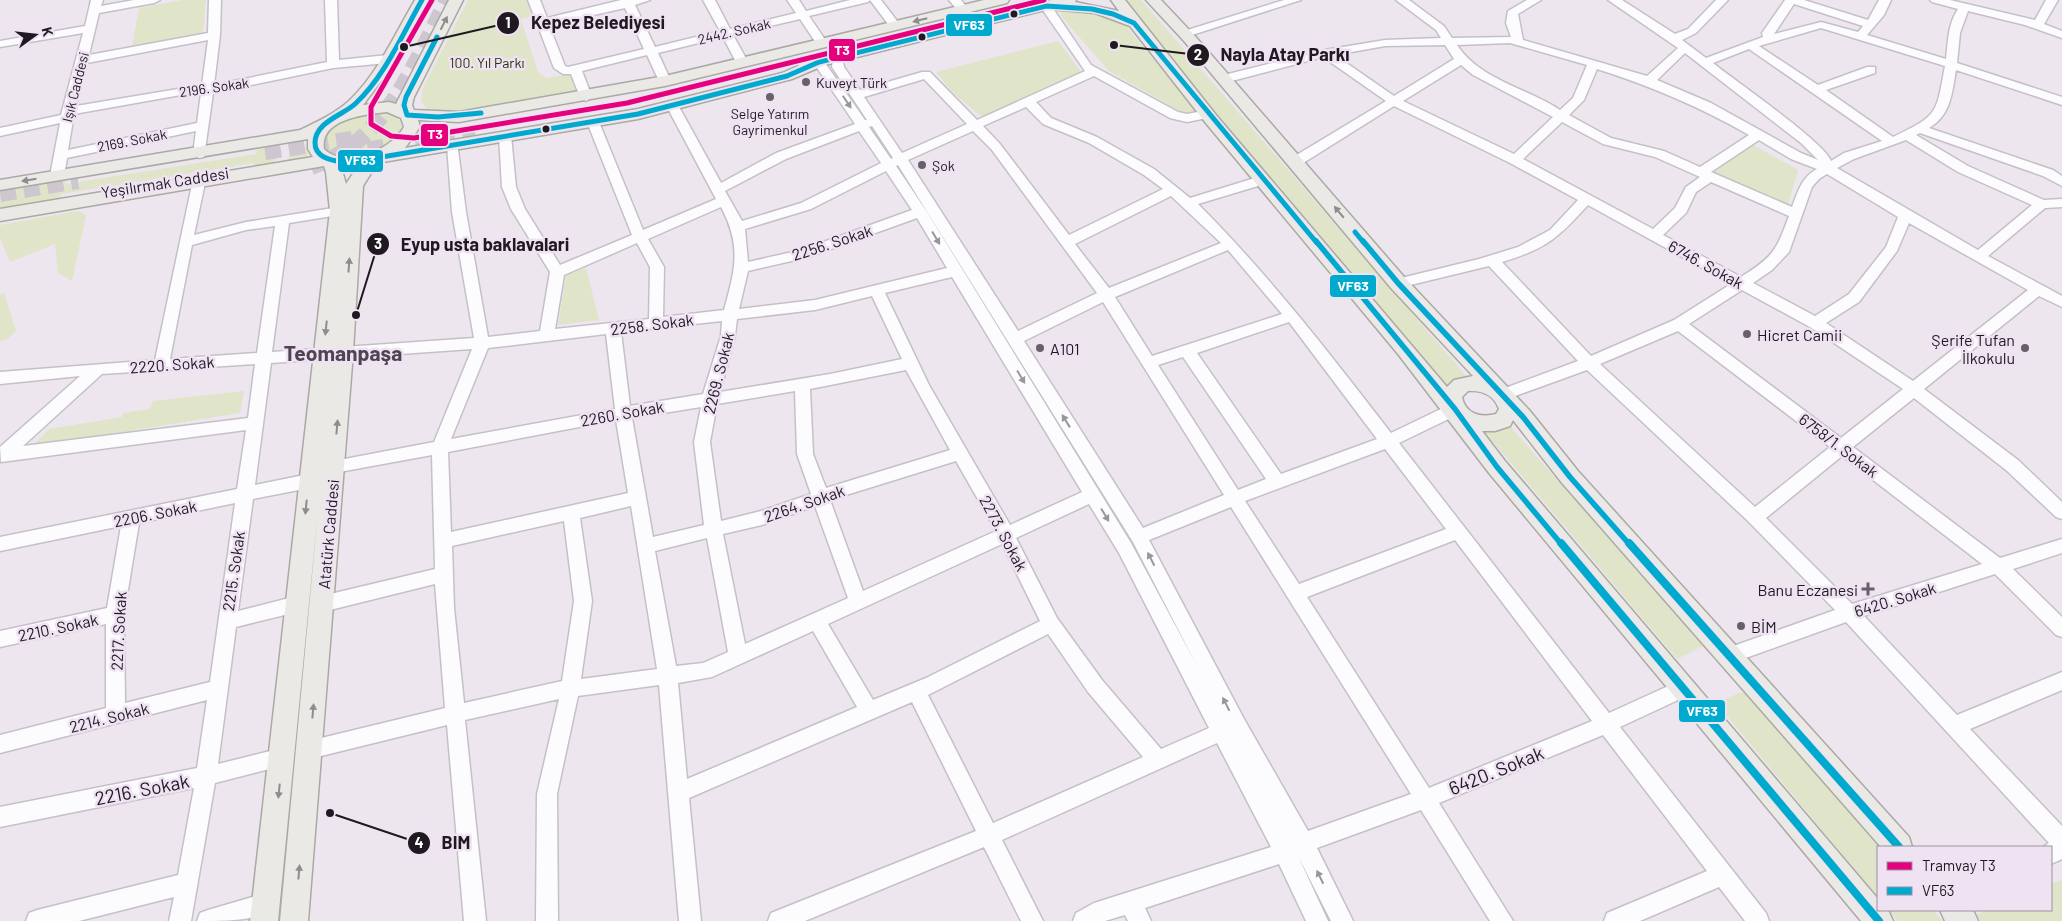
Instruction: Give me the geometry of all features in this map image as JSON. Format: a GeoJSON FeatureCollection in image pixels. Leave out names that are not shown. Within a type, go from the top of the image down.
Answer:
{"type":"FeatureCollection","features":[{"type":"Feature","properties":{"kind":"main road"},"geometry":{"type":"LineString","coordinates":[[333,120],[354,105],[388,60],[422,0]]}},
{"type":"Feature","properties":{"kind":"main road"},"geometry":{"type":"LineString","coordinates":[[378,156],[398,146],[409,135],[411,120],[404,105],[406,97],[456,0]]}},
{"type":"Feature","properties":{"kind":"main road"},"geometry":{"type":"LineString","coordinates":[[262,154],[351,112],[372,107],[390,107],[407,114],[459,117],[586,97],[822,44],[894,26],[959,5],[1002,0]]}},
{"type":"Feature","properties":{"kind":"main road"},"geometry":{"type":"LineString","coordinates":[[822,44],[748,66],[475,127],[631,107],[1069,0]]}},
{"type":"Feature","properties":{"kind":"main road"},"geometry":{"type":"LineString","coordinates":[[1118,0],[1134,23],[1208,114],[1263,180],[1455,409],[1460,415],[1477,424],[1496,424],[1507,415],[1508,408],[1502,395],[1487,385],[1469,383],[1460,385],[1452,395],[1455,409],[1497,467],[1879,921]]}},
{"type":"Feature","properties":{"kind":"main road"},"geometry":{"type":"LineString","coordinates":[[1152,0],[1185,34],[1398,283],[1523,417],[1570,477],[1898,846]]}},
{"type":"Feature","properties":{"kind":"main road"},"geometry":{"type":"LineString","coordinates":[[1046,6],[1076,6],[1100,10],[1117,14],[1134,23]]}},
{"type":"Feature","properties":{"kind":"main road"},"geometry":{"type":"LineString","coordinates":[[0,215],[329,160],[352,162],[378,156],[593,122],[672,105],[787,76],[819,62]]}},
{"type":"Feature","properties":{"kind":"main road","name":"Atatürk Caddesi"},"geometry":{"type":"LineString","coordinates":[[294,921],[334,467],[334,352],[340,190],[336,170],[329,160],[320,155],[316,149],[315,141],[323,127],[333,120]]}},
{"type":"Feature","properties":{"kind":"main road"},"geometry":{"type":"LineString","coordinates":[[0,185],[199,154],[262,154],[282,146],[285,150],[281,161],[267,170],[239,176]]}},
{"type":"Feature","properties":{"kind":"main road","name":"Yeşilırmak Caddesi"},"geometry":{"type":"LineString","coordinates":[[78,181],[262,154]]}},
{"type":"Feature","properties":{"kind":"main road","name":"Yeşilırmak Caddesi"},"geometry":{"type":"LineString","coordinates":[[70,197],[262,154]]}},
{"type":"Feature","properties":{"kind":"main road","name":"Atatürk Caddesi"},"geometry":{"type":"LineString","coordinates":[[265,912],[309,481],[334,352],[354,186],[359,173],[378,156]]}},
{"type":"Feature","properties":{"kind":"street"},"geometry":{"type":"LineString","coordinates":[[96,5],[154,0]]}},
{"type":"Feature","properties":{"kind":"street"},"geometry":{"type":"LineString","coordinates":[[199,154],[205,89],[214,35],[215,0]]}},
{"type":"Feature","properties":{"kind":"street"},"geometry":{"type":"LineString","coordinates":[[331,0],[333,64]]}},
{"type":"Feature","properties":{"kind":"street"},"geometry":{"type":"LineString","coordinates":[[534,0],[541,23],[560,68],[567,71],[575,69],[586,97]]}},
{"type":"Feature","properties":{"kind":"street"},"geometry":{"type":"LineString","coordinates":[[541,23],[628,2],[644,0]]}},
{"type":"Feature","properties":{"kind":"street"},"geometry":{"type":"LineString","coordinates":[[709,0],[742,62]]}},
{"type":"Feature","properties":{"kind":"street"},"geometry":{"type":"LineString","coordinates":[[793,0],[822,44]]}},
{"type":"Feature","properties":{"kind":"street","name":"2442. Sokak"},"geometry":{"type":"LineString","coordinates":[[575,69],[864,0]]}},
{"type":"Feature","properties":{"kind":"street"},"geometry":{"type":"LineString","coordinates":[[875,0],[894,26]]}},
{"type":"Feature","properties":{"kind":"street"},"geometry":{"type":"LineString","coordinates":[[1185,34],[1295,0]]}},
{"type":"Feature","properties":{"kind":"street"},"geometry":{"type":"LineString","coordinates":[[1402,0],[1440,28],[1461,60],[1478,72],[1549,108],[1607,141],[1659,154],[1796,214]]}},
{"type":"Feature","properties":{"kind":"street"},"geometry":{"type":"LineString","coordinates":[[1518,42],[1512,23],[1512,13],[1534,0]]}},
{"type":"Feature","properties":{"kind":"street"},"geometry":{"type":"LineString","coordinates":[[1614,0],[1674,39],[1805,140],[1823,157],[1826,168]]}},
{"type":"Feature","properties":{"kind":"street"},"geometry":{"type":"LineString","coordinates":[[1674,39],[1692,31],[1722,0]]}},
{"type":"Feature","properties":{"kind":"street"},"geometry":{"type":"LineString","coordinates":[[1769,38],[1768,33],[1792,0],[1870,24]]}},
{"type":"Feature","properties":{"kind":"street"},"geometry":{"type":"LineString","coordinates":[[1861,36],[1878,15],[1885,0]]}},
{"type":"Feature","properties":{"kind":"street"},"geometry":{"type":"LineString","coordinates":[[1936,0],[2037,25],[2062,35]]}},
{"type":"Feature","properties":{"kind":"street"},"geometry":{"type":"LineString","coordinates":[[2037,25],[2051,5],[2052,0]]}},
{"type":"Feature","properties":{"kind":"street"},"geometry":{"type":"LineString","coordinates":[[628,2],[665,80]]}},
{"type":"Feature","properties":{"kind":"street","name":"Işık Caddesi"},"geometry":{"type":"LineString","coordinates":[[57,176],[68,115],[96,5]]}},
{"type":"Feature","properties":{"kind":"street"},"geometry":{"type":"LineString","coordinates":[[1046,6],[1068,40],[1093,72],[1174,115],[1187,118],[1208,114]]}},
{"type":"Feature","properties":{"kind":"street"},"geometry":{"type":"LineString","coordinates":[[1502,395],[1589,362],[1678,324],[1767,267],[1784,249],[1791,234],[1806,186],[1814,176],[1849,156],[1892,142],[1906,135],[1932,121],[1943,108],[1951,64],[1954,33],[1958,18],[1965,6]]}},
{"type":"Feature","properties":{"kind":"street"},"geometry":{"type":"LineString","coordinates":[[1703,63],[1769,38],[1820,25],[1951,64],[2062,101]]}},
{"type":"Feature","properties":{"kind":"street"},"geometry":{"type":"LineString","coordinates":[[0,44],[90,28]]}},
{"type":"Feature","properties":{"kind":"street"},"geometry":{"type":"LineString","coordinates":[[82,60],[214,35]]}},
{"type":"Feature","properties":{"kind":"street"},"geometry":{"type":"LineString","coordinates":[[1224,79],[1325,54],[1385,43],[1448,41],[1518,42],[1594,63],[1649,81],[1707,106],[1796,156],[1826,168],[1905,216],[2062,302]]}},
{"type":"Feature","properties":{"kind":"street"},"geometry":{"type":"LineString","coordinates":[[1750,45],[1866,121],[1892,142]]}},
{"type":"Feature","properties":{"kind":"street"},"geometry":{"type":"LineString","coordinates":[[1649,81],[1684,48]]}},
{"type":"Feature","properties":{"kind":"street","name":"6746. Sokak"},"geometry":{"type":"LineString","coordinates":[[1325,54],[1395,102],[1515,160],[1814,323],[1912,388],[2012,465],[2062,512]]}},
{"type":"Feature","properties":{"kind":"street"},"geometry":{"type":"LineString","coordinates":[[843,56],[837,61],[838,67],[856,95],[868,123]]}},
{"type":"Feature","properties":{"kind":"street","name":"2196. Sokak"},"geometry":{"type":"LineString","coordinates":[[0,132],[68,115],[192,89],[216,89],[333,64],[388,60]]}},
{"type":"Feature","properties":{"kind":"street"},"geometry":{"type":"LineString","coordinates":[[1295,162],[1461,60]]}},
{"type":"Feature","properties":{"kind":"street"},"geometry":{"type":"LineString","coordinates":[[819,62],[868,123],[1014,339],[1139,537],[1317,921]]}},
{"type":"Feature","properties":{"kind":"street"},"geometry":{"type":"LineString","coordinates":[[1515,160],[1578,100],[1594,63]]}},
{"type":"Feature","properties":{"kind":"street"},"geometry":{"type":"LineString","coordinates":[[1816,90],[1871,70]]}},
{"type":"Feature","properties":{"kind":"street"},"geometry":{"type":"LineString","coordinates":[[738,227],[806,206],[894,162],[1093,72]]}},
{"type":"Feature","properties":{"kind":"street"},"geometry":{"type":"LineString","coordinates":[[856,95],[926,75],[996,147],[1106,295],[1502,921]]}},
{"type":"Feature","properties":{"kind":"street"},"geometry":{"type":"LineString","coordinates":[[1028,100],[1047,121],[1093,140],[1149,172],[1188,203],[1230,244],[1292,316],[1758,921]]}},
{"type":"Feature","properties":{"kind":"street","name":"2269. Sokak"},"geometry":{"type":"LineString","coordinates":[[672,105],[738,227],[742,268],[730,315],[728,336],[710,398],[702,442],[713,530],[738,656]]}},
{"type":"Feature","properties":{"kind":"street"},"geometry":{"type":"LineString","coordinates":[[593,122],[639,236],[657,266],[656,324]]}},
{"type":"Feature","properties":{"kind":"street"},"geometry":{"type":"LineString","coordinates":[[557,272],[639,236],[720,196],[781,156],[868,123]]}},
{"type":"Feature","properties":{"kind":"street","name":"2169. Sokak"},"geometry":{"type":"LineString","coordinates":[[61,155],[202,126]]}},
{"type":"Feature","properties":{"kind":"street"},"geometry":{"type":"LineString","coordinates":[[1919,128],[2048,173],[2062,182]]}},
{"type":"Feature","properties":{"kind":"street"},"geometry":{"type":"LineString","coordinates":[[1654,235],[1681,210],[1691,190],[1704,175],[1758,135]]}},
{"type":"Feature","properties":{"kind":"street"},"geometry":{"type":"LineString","coordinates":[[1906,135],[1964,169],[2042,204],[2062,203]]}},
{"type":"Feature","properties":{"kind":"street"},"geometry":{"type":"LineString","coordinates":[[505,136],[509,187],[518,209],[557,272],[547,336]]}},
{"type":"Feature","properties":{"kind":"street"},"geometry":{"type":"LineString","coordinates":[[454,145],[459,212],[482,344],[440,446],[445,608],[457,714],[475,921]]}},
{"type":"Feature","properties":{"kind":"street"},"geometry":{"type":"LineString","coordinates":[[894,162],[920,212],[1125,548],[1229,728],[1304,842],[1342,921]]}},
{"type":"Feature","properties":{"kind":"street"},"geometry":{"type":"LineString","coordinates":[[1188,203],[1263,180]]}},
{"type":"Feature","properties":{"kind":"street"},"geometry":{"type":"LineString","coordinates":[[161,365],[198,183]]}},
{"type":"Feature","properties":{"kind":"street"},"geometry":{"type":"LineString","coordinates":[[1068,242],[1172,190]]}},
{"type":"Feature","properties":{"kind":"street"},"geometry":{"type":"LineString","coordinates":[[1398,283],[1491,259],[1536,244],[1555,232],[1587,199]]}},
{"type":"Feature","properties":{"kind":"street"},"geometry":{"type":"LineString","coordinates":[[1978,256],[2042,204]]}},
{"type":"Feature","properties":{"kind":"street"},"geometry":{"type":"LineString","coordinates":[[187,242],[246,226],[339,211]]}},
{"type":"Feature","properties":{"kind":"street","name":"2256. Sokak"},"geometry":{"type":"LineString","coordinates":[[742,268],[804,254],[920,212]]}},
{"type":"Feature","properties":{"kind":"street"},"geometry":{"type":"LineString","coordinates":[[1814,323],[1854,298],[1892,248],[1905,216]]}},
{"type":"Feature","properties":{"kind":"street","name":"2215. Sokak"},"geometry":{"type":"LineString","coordinates":[[180,921],[206,776],[243,495],[283,220]]}},
{"type":"Feature","properties":{"kind":"street"},"geometry":{"type":"LineString","coordinates":[[1014,339],[1106,295],[1230,244]]}},
{"type":"Feature","properties":{"kind":"street"},"geometry":{"type":"LineString","coordinates":[[1491,259],[1589,362],[1755,517],[2062,841]]}},
{"type":"Feature","properties":{"kind":"street","name":"2258. Sokak"},"geometry":{"type":"LineString","coordinates":[[334,352],[482,344],[815,305],[956,271]]}},
{"type":"Feature","properties":{"kind":"street"},"geometry":{"type":"LineString","coordinates":[[1755,517],[1912,388],[2038,289]]}},
{"type":"Feature","properties":{"kind":"street","name":"2273. Sokak"},"geometry":{"type":"LineString","coordinates":[[876,290],[911,363],[1006,534],[1051,624],[1095,686],[1157,759]]}},
{"type":"Feature","properties":{"kind":"street"},"geometry":{"type":"LineString","coordinates":[[1148,363],[1188,352],[1292,316]]}},
{"type":"Feature","properties":{"kind":"street","name":"6758/1. Sokak"},"geometry":{"type":"LineString","coordinates":[[1678,324],[1999,567],[2062,630]]}},
{"type":"Feature","properties":{"kind":"street"},"geometry":{"type":"LineString","coordinates":[[613,329],[623,413],[668,676],[690,921]]}},
{"type":"Feature","properties":{"kind":"street","name":"2220. Sokak"},"geometry":{"type":"LineString","coordinates":[[0,378],[334,352]]}},
{"type":"Feature","properties":{"kind":"street"},"geometry":{"type":"LineString","coordinates":[[1188,352],[1276,482]]}},
{"type":"Feature","properties":{"kind":"street","name":"2260. Sokak"},"geometry":{"type":"LineString","coordinates":[[334,467],[623,413],[802,384],[911,363]]}},
{"type":"Feature","properties":{"kind":"street"},"geometry":{"type":"LineString","coordinates":[[0,456],[98,369]]}},
{"type":"Feature","properties":{"kind":"street"},"geometry":{"type":"LineString","coordinates":[[802,384],[805,454],[819,498],[858,602]]}},
{"type":"Feature","properties":{"kind":"street"},"geometry":{"type":"LineString","coordinates":[[1139,537],[1234,498],[1389,441],[1455,409]]}},
{"type":"Feature","properties":{"kind":"street"},"geometry":{"type":"LineString","coordinates":[[0,456],[253,423]]}},
{"type":"Feature","properties":{"kind":"street","name":"2264. Sokak"},"geometry":{"type":"LineString","coordinates":[[646,546],[762,518],[960,453]]}},
{"type":"Feature","properties":{"kind":"street","name":"2206. Sokak"},"geometry":{"type":"LineString","coordinates":[[0,544],[309,481]]}},
{"type":"Feature","properties":{"kind":"street"},"geometry":{"type":"LineString","coordinates":[[309,750],[545,692],[705,671],[1093,495]]}},
{"type":"Feature","properties":{"kind":"street"},"geometry":{"type":"LineString","coordinates":[[444,541],[638,498]]}},
{"type":"Feature","properties":{"kind":"street"},"geometry":{"type":"LineString","coordinates":[[547,921],[547,794],[570,690],[583,601],[571,513]]}},
{"type":"Feature","properties":{"kind":"street","name":"2217. Sokak"},"geometry":{"type":"LineString","coordinates":[[116,715],[115,614],[131,518]]}},
{"type":"Feature","properties":{"kind":"street"},"geometry":{"type":"LineString","coordinates":[[1296,593],[1458,532]]}},
{"type":"Feature","properties":{"kind":"street","name":"6420. Sokak"},"geometry":{"type":"LineString","coordinates":[[1729,656],[1848,613],[2062,546]]}},
{"type":"Feature","properties":{"kind":"street"},"geometry":{"type":"LineString","coordinates":[[322,604],[445,574]]}},
{"type":"Feature","properties":{"kind":"street"},"geometry":{"type":"LineString","coordinates":[[226,622],[297,604]]}},
{"type":"Feature","properties":{"kind":"street","name":"2210. Sokak"},"geometry":{"type":"LineString","coordinates":[[0,639],[115,614]]}},
{"type":"Feature","properties":{"kind":"street"},"geometry":{"type":"LineString","coordinates":[[817,620],[870,712]]}},
{"type":"Feature","properties":{"kind":"street"},"geometry":{"type":"LineString","coordinates":[[678,792],[870,712],[1051,624]]}},
{"type":"Feature","properties":{"kind":"street"},"geometry":{"type":"LineString","coordinates":[[1954,726],[2062,681]]}},
{"type":"Feature","properties":{"kind":"street","name":"6420. Sokak"},"geometry":{"type":"LineString","coordinates":[[1304,842],[1424,799],[1606,724],[1684,688]]}},
{"type":"Feature","properties":{"kind":"street","name":"2214. Sokak"},"geometry":{"type":"LineString","coordinates":[[0,744],[218,689]]}},
{"type":"Feature","properties":{"kind":"street"},"geometry":{"type":"LineString","coordinates":[[916,691],[1032,921]]}},
{"type":"Feature","properties":{"kind":"street"},"geometry":{"type":"LineString","coordinates":[[779,921],[805,916],[1229,728]]}},
{"type":"Feature","properties":{"kind":"street","name":"2216. Sokak"},"geometry":{"type":"LineString","coordinates":[[0,818],[206,776],[282,757]]}},
{"type":"Feature","properties":{"kind":"street"},"geometry":{"type":"LineString","coordinates":[[1084,921],[1094,914],[1135,912],[1304,842]]}},
{"type":"Feature","properties":{"kind":"street"},"geometry":{"type":"LineString","coordinates":[[1622,920],[1722,875]]}},
{"type":"Feature","properties":{"kind":"street"},"geometry":{"type":"LineString","coordinates":[[37,921],[186,883]]}},
{"type":"Feature","properties":{"kind":"street"},"geometry":{"type":"LineString","coordinates":[[208,921],[265,912]]}},
{"type":"Feature","properties":{"kind":"green space"},"geometry":{"type":"Polygon","coordinates":[[[182,0],[206,0],[203,33],[132,46],[139,8],[182,0]]]}},
{"type":"Feature","properties":{"kind":"green space","name":"100. Yıl Parkı"},"geometry":{"type":"Polygon","coordinates":[[[468,0],[529,0],[534,16],[521,19],[538,72],[547,78],[574,73],[581,92],[457,112],[427,109],[421,101],[423,88],[468,0]]]}},
{"type":"Feature","properties":{"kind":"green space"},"geometry":{"type":"Polygon","coordinates":[[[1123,0],[1141,0],[1476,387],[1454,396],[1296,211],[1123,0]]]}},
{"type":"Feature","properties":{"kind":"green space"},"geometry":{"type":"Polygon","coordinates":[[[1061,10],[1091,11],[1120,19],[1198,113],[1185,114],[1109,71],[1061,16],[1061,10]]]}},
{"type":"Feature","properties":{"kind":"green space"},"geometry":{"type":"Polygon","coordinates":[[[1058,41],[1082,73],[982,117],[953,93],[936,72],[1058,41]]]}},
{"type":"Feature","properties":{"kind":"green space"},"geometry":{"type":"Polygon","coordinates":[[[377,112],[394,116],[400,121],[402,129],[391,145],[371,155],[353,158],[338,156],[327,149],[324,140],[330,130],[347,120],[377,112]]]}},
{"type":"Feature","properties":{"kind":"green space"},"geometry":{"type":"Polygon","coordinates":[[[302,139],[311,162],[281,166],[288,159],[291,149],[286,143],[302,139]]]}},
{"type":"Feature","properties":{"kind":"green space"},"geometry":{"type":"Polygon","coordinates":[[[1753,145],[1798,170],[1788,205],[1709,173],[1753,145]]]}},
{"type":"Feature","properties":{"kind":"green space"},"geometry":{"type":"Polygon","coordinates":[[[275,147],[280,151],[270,165],[262,168],[253,170],[254,163],[61,194],[57,201],[0,211],[0,189],[68,178],[65,184],[256,154],[257,148],[275,147]]]}},
{"type":"Feature","properties":{"kind":"green space"},"geometry":{"type":"Polygon","coordinates":[[[78,211],[86,215],[72,281],[58,273],[55,244],[10,262],[0,238],[0,225],[78,211]]]}},
{"type":"Feature","properties":{"kind":"green space"},"geometry":{"type":"Polygon","coordinates":[[[586,268],[599,320],[558,325],[566,275],[586,268]]]}},
{"type":"Feature","properties":{"kind":"green space"},"geometry":{"type":"Polygon","coordinates":[[[4,293],[16,331],[6,340],[0,341],[0,295],[4,293]]]}},
{"type":"Feature","properties":{"kind":"green space"},"geometry":{"type":"Polygon","coordinates":[[[244,391],[240,413],[42,445],[36,442],[49,429],[122,417],[123,413],[150,409],[153,401],[244,391]]]}},
{"type":"Feature","properties":{"kind":"green space"},"geometry":{"type":"Polygon","coordinates":[[[1508,424],[1703,646],[1677,659],[1483,430],[1508,424]]]}},
{"type":"Feature","properties":{"kind":"green space"},"geometry":{"type":"Polygon","coordinates":[[[1744,691],[1878,846],[1877,896],[1716,703],[1744,691]]]}},
{"type":"Feature","properties":{"kind":"green space"},"geometry":{"type":"Polygon","coordinates":[[[2062,880],[2062,921],[1981,921],[1976,915],[1986,911],[2052,911],[2052,884],[2062,880]]]}},
{"type":"Feature","properties":{"kind":"green space"},"geometry":{"type":"Polygon","coordinates":[[[1889,911],[1934,911],[1942,921],[1898,921],[1889,911]]]}},
{"type":"Feature","properties":{"kind":"tunnel"},"geometry":{"type":"LineString","coordinates":[[311,167],[327,161],[356,143],[373,126],[402,87],[447,0]]}},
{"type":"Feature","properties":{"kind":"tunnel"},"geometry":{"type":"LineString","coordinates":[[344,153],[475,133]]}},
{"type":"Feature","properties":{"kind":"tunnel"},"geometry":{"type":"LineString","coordinates":[[265,152],[359,138]]}},
{"type":"Feature","properties":{"kind":"tunnel"},"geometry":{"type":"LineString","coordinates":[[0,194],[78,181]]}},
{"type":"Feature","properties":{"kind":"tram line","name":"T3"},"geometry":{"type":"LineString","coordinates":[[432,0],[371,107],[371,124],[380,132],[391,136],[414,138],[627,103],[1044,0]]}},
{"type":"Feature","properties":{"kind":"transit line","name":"VF63"},"geometry":{"type":"LineString","coordinates":[[422,0],[384,68],[366,93],[350,108],[324,125],[316,136],[316,149],[323,157],[335,161],[352,162],[638,114],[787,76],[819,62],[1046,6],[1092,9],[1113,14],[1134,23],[1455,409],[1497,467],[1879,921]]}},
{"type":"Feature","properties":{"kind":"transit line","name":"VF63"},"geometry":{"type":"LineString","coordinates":[[437,37],[406,97],[404,105],[407,115],[438,117],[481,113]]}},
{"type":"Feature","properties":{"kind":"transit line","name":"VF63"},"geometry":{"type":"LineString","coordinates":[[1355,232],[1398,283],[1523,417],[1570,477],[1898,846]]}},
{"type":"Feature","properties":{"kind":"place","name":"Nayla Atay Parkı"},"geometry":{"type":"Point","coordinates":[1114,45]}},
{"type":"Feature","properties":{"kind":"place","name":"Kepez Belediyesi"},"geometry":{"type":"Point","coordinates":[404,47]}},
{"type":"Feature","properties":{"kind":"place","name":"Kuveyt Türk"},"geometry":{"type":"Point","coordinates":[806,82]}},
{"type":"Feature","properties":{"kind":"place","name":"Selge Yatırım Gayrimenkul"},"geometry":{"type":"Point","coordinates":[770,97]}},
{"type":"Feature","properties":{"kind":"place","name":"Şok"},"geometry":{"type":"Point","coordinates":[922,165]}},
{"type":"Feature","properties":{"kind":"place","name":"Eyup usta baklavalari"},"geometry":{"type":"Point","coordinates":[356,315]}},
{"type":"Feature","properties":{"kind":"place","name":"Hicret Camii"},"geometry":{"type":"Point","coordinates":[1747,334]}},
{"type":"Feature","properties":{"kind":"place","name":"A101"},"geometry":{"type":"Point","coordinates":[1040,348]}},
{"type":"Feature","properties":{"kind":"place","name":"Şerife Tufan İlkokulu"},"geometry":{"type":"Point","coordinates":[2025,348]}},
{"type":"Feature","properties":{"kind":"place","name":"Banu Eczanesi"},"geometry":{"type":"Point","coordinates":[1868,589]}},
{"type":"Feature","properties":{"kind":"place","name":"BİM"},"geometry":{"type":"Point","coordinates":[1741,626]}},
{"type":"Feature","properties":{"kind":"place","name":"BIM"},"geometry":{"type":"Point","coordinates":[330,813]}},
{"type":"Feature","properties":{"kind":"district","name":"Teomanpaşa"},"geometry":{"type":"Point","coordinates":[343,352]}}]}
